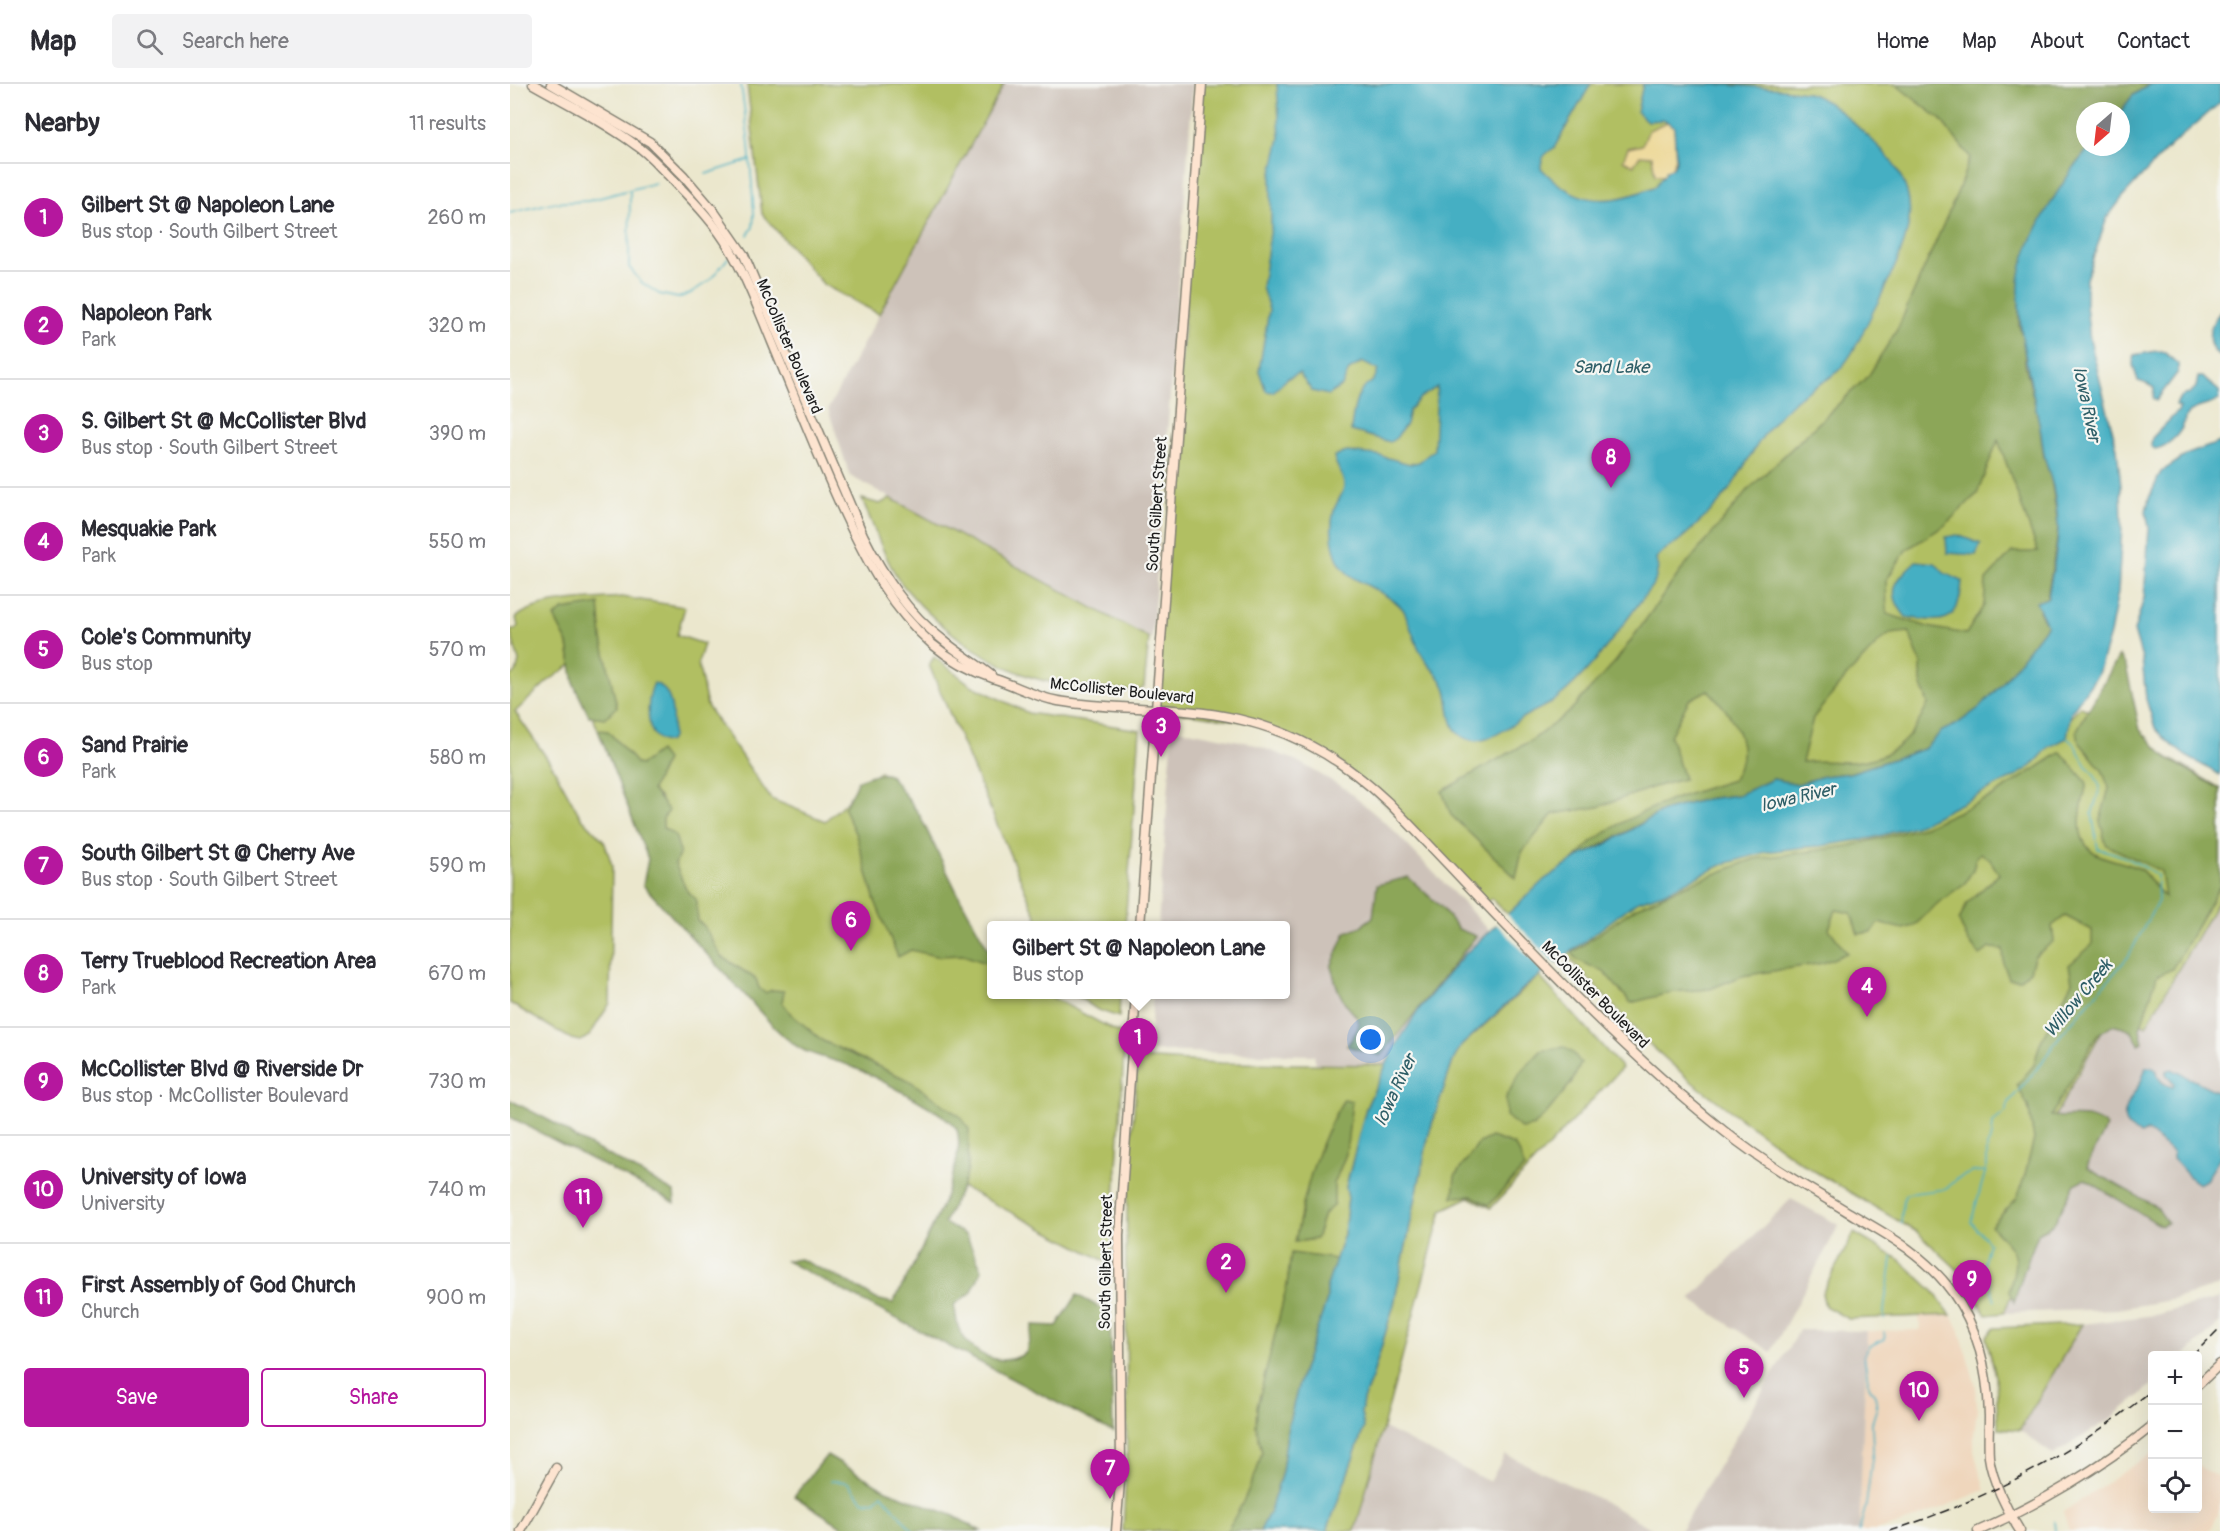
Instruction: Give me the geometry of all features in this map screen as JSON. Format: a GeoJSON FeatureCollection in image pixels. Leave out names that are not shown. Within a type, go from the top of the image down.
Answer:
{"type":"FeatureCollection","features":[{"type":"Feature","properties":{"kind":"main road","name":"McCollister Boulevard"},"geometry":{"type":"LineString","coordinates":[[533,84],[639,147],[704,212],[730,247],[748,284],[831,484],[867,562],[880,585],[910,625],[936,647],[978,674],[997,679],[1029,693],[1056,700],[1236,718],[1277,730],[1317,748],[1372,786],[1562,982],[1651,1069],[1727,1133],[1772,1165],[1898,1240],[1928,1263],[1943,1279],[1965,1311],[1979,1347],[1988,1387],[1989,1457],[1992,1471],[2010,1516],[2020,1531]]}},
{"type":"Feature","properties":{"kind":"main road","name":"McCollister Boulevard"},"geometry":{"type":"LineString","coordinates":[[551,84],[650,142],[684,176],[713,210],[744,255],[876,561],[904,603],[920,620],[942,640],[997,679]]}},
{"type":"Feature","properties":{"kind":"main road","name":"South Gilbert Street"},"geometry":{"type":"LineString","coordinates":[[1140,921],[1202,84]]}},
{"type":"Feature","properties":{"kind":"main road","name":"South Gilbert Street"},"geometry":{"type":"LineString","coordinates":[[1116,1531],[1121,1469],[1119,1235],[1136,999]]}},
{"type":"Feature","properties":{"kind":"main road"},"geometry":{"type":"LineString","coordinates":[[2202,1381],[2220,1364]]}},
{"type":"Feature","properties":{"kind":"main road"},"geometry":{"type":"LineString","coordinates":[[1978,1531],[2079,1478],[2148,1430]]}},
{"type":"Feature","properties":{"kind":"main road"},"geometry":{"type":"LineString","coordinates":[[521,1531],[556,1468]]}},
{"type":"Feature","properties":{"kind":"shaded area"},"geometry":{"type":"Polygon","coordinates":[[[1004,84],[1193,84],[1152,638],[850,476],[828,409],[1004,84]]]}},
{"type":"Feature","properties":{"kind":"shaded area"},"geometry":{"type":"Polygon","coordinates":[[[1173,728],[1250,743],[1295,760],[1344,788],[1387,824],[1490,931],[1462,957],[1394,1048],[1386,1065],[1316,1063],[1314,1055],[1149,1051],[1153,999],[1290,999],[1290,921],[1158,921],[1173,728]]]}},
{"type":"Feature","properties":{"kind":"shaded area"},"geometry":{"type":"Polygon","coordinates":[[[2220,897],[2220,1286],[2171,1300],[2117,1309],[2004,1313],[2039,1226],[2047,1230],[2032,1156],[2114,1008],[2147,1026],[2220,897]]]}},
{"type":"Feature","properties":{"kind":"shaded area"},"geometry":{"type":"Polygon","coordinates":[[[1791,1199],[1839,1225],[1771,1352],[1690,1299],[1791,1199]]]}},
{"type":"Feature","properties":{"kind":"shaded area"},"geometry":{"type":"Polygon","coordinates":[[[2220,1298],[2220,1323],[2189,1351],[2148,1351],[2148,1388],[2112,1418],[2053,1455],[2020,1430],[2082,1324],[2155,1315],[2220,1298]]]}},
{"type":"Feature","properties":{"kind":"shaded area"},"geometry":{"type":"Polygon","coordinates":[[[1951,1315],[1959,1328],[1976,1387],[1974,1452],[1985,1490],[1901,1524],[1874,1531],[1859,1531],[1867,1331],[1920,1330],[1919,1316],[1951,1315]]]}},
{"type":"Feature","properties":{"kind":"shaded area"},"geometry":{"type":"Polygon","coordinates":[[[1799,1330],[1867,1331],[1859,1531],[1680,1531],[1799,1330]]]}},
{"type":"Feature","properties":{"kind":"shaded area"},"geometry":{"type":"Polygon","coordinates":[[[1384,1428],[1490,1482],[1505,1454],[1603,1501],[1656,1531],[1355,1531],[1384,1428]]]}},
{"type":"Feature","properties":{"kind":"shaded area"},"geometry":{"type":"Polygon","coordinates":[[[2148,1456],[2148,1513],[2202,1513],[2202,1468],[2220,1478],[2220,1509],[2209,1531],[2069,1531],[2063,1512],[2148,1456]]]}},
{"type":"Feature","properties":{"kind":"green space"},"geometry":{"type":"Polygon","coordinates":[[[747,84],[1004,84],[879,314],[824,285],[762,214],[747,84]]]}},
{"type":"Feature","properties":{"kind":"green space"},"geometry":{"type":"Polygon","coordinates":[[[1202,84],[1923,84],[1995,129],[2022,382],[2044,447],[2053,601],[2016,674],[1954,727],[1527,898],[1508,915],[1491,898],[1486,903],[1420,835],[1336,759],[1255,723],[1155,709],[1202,84]]]}},
{"type":"Feature","properties":{"kind":"green space"},"geometry":{"type":"Polygon","coordinates":[[[1895,84],[2150,84],[2133,95],[2128,102],[2076,102],[2076,156],[2083,156],[2041,224],[2019,284],[2019,325],[2024,342],[2025,364],[2039,420],[2044,457],[2051,478],[2058,525],[2047,598],[2039,611],[2047,625],[2002,684],[1979,708],[1957,724],[1942,731],[1924,749],[1850,773],[1824,776],[1798,784],[1773,779],[1738,795],[1706,799],[1664,811],[1573,861],[1596,839],[1645,811],[1733,780],[1741,762],[1741,741],[1734,722],[1708,690],[1689,700],[1670,736],[1684,779],[1598,807],[1553,814],[1522,852],[1516,878],[1451,815],[1442,791],[1532,740],[1569,712],[1616,661],[1680,572],[1749,489],[1869,375],[1898,328],[1958,191],[1970,157],[1940,119],[1895,84]],[[1998,440],[1977,494],[1944,526],[1906,550],[1886,581],[1887,614],[1928,627],[1966,634],[1984,605],[1986,580],[2012,552],[2038,552],[1998,440]],[[1909,632],[1890,634],[1880,641],[1846,677],[1813,718],[1802,762],[1864,760],[1888,753],[1898,746],[1915,728],[1928,704],[1921,682],[1921,664],[1909,632]]]}},
{"type":"Feature","properties":{"kind":"green space"},"geometry":{"type":"Polygon","coordinates":[[[890,498],[1149,638],[1144,687],[1138,691],[1097,688],[1065,685],[1035,678],[993,660],[954,635],[920,605],[899,580],[887,559],[862,499],[880,504],[890,498]]]}},
{"type":"Feature","properties":{"kind":"green space"},"geometry":{"type":"Polygon","coordinates":[[[622,597],[685,607],[677,635],[704,644],[698,663],[707,706],[771,799],[825,821],[880,771],[917,815],[987,950],[987,999],[1056,999],[1125,1036],[1111,1264],[962,1187],[962,1125],[873,1070],[779,1023],[664,895],[680,851],[663,828],[661,799],[652,790],[654,781],[622,789],[579,683],[602,667],[554,617],[568,644],[571,665],[547,682],[515,712],[553,767],[580,816],[604,841],[612,865],[610,1003],[590,1035],[581,1041],[571,1039],[510,1003],[510,676],[516,673],[519,661],[510,631],[516,629],[518,626],[516,618],[525,611],[566,601],[622,597]]]}},
{"type":"Feature","properties":{"kind":"green space"},"geometry":{"type":"Polygon","coordinates":[[[599,604],[602,639],[617,707],[605,718],[589,716],[574,685],[568,644],[554,617],[563,610],[599,604]]]}},
{"type":"Feature","properties":{"kind":"green space"},"geometry":{"type":"Polygon","coordinates":[[[2119,656],[2126,666],[2140,730],[2168,759],[2220,789],[2220,886],[2172,969],[2157,976],[2140,1029],[2143,1042],[2139,1044],[2131,1030],[2112,1025],[2097,1035],[2051,1116],[2086,1117],[2100,1121],[2106,1126],[2087,1168],[2157,1207],[2167,1223],[2161,1226],[2085,1179],[2075,1184],[2053,1225],[2039,1232],[2014,1302],[2009,1291],[2014,1269],[2014,1255],[2007,1243],[1991,1226],[2017,1198],[2034,1139],[2028,1106],[2017,1085],[2034,1065],[2040,1043],[2072,982],[2069,965],[2092,945],[2092,930],[2065,916],[2052,926],[2054,941],[2034,957],[2030,971],[2020,979],[2009,979],[2004,965],[2003,949],[1990,948],[1980,955],[1968,941],[1959,921],[1967,903],[1999,874],[1990,860],[1981,853],[1976,858],[1973,870],[1965,883],[1938,903],[1914,926],[1903,929],[1878,923],[1872,932],[1858,934],[1851,913],[1836,910],[1829,929],[1847,953],[1823,963],[1742,976],[1710,989],[1673,992],[1631,1003],[1604,972],[1577,960],[1572,953],[1635,908],[1681,887],[1754,859],[1849,846],[1924,827],[1993,796],[2061,752],[2087,783],[2080,821],[2083,839],[2088,847],[2100,856],[2140,869],[2165,897],[2161,871],[2106,845],[2100,821],[2109,788],[2102,770],[2079,742],[2077,730],[2119,656]]]}},
{"type":"Feature","properties":{"kind":"green space"},"geometry":{"type":"Polygon","coordinates":[[[934,657],[971,685],[1028,713],[1140,730],[1125,921],[1038,921],[929,665],[934,657]]]}},
{"type":"Feature","properties":{"kind":"green space"},"geometry":{"type":"Polygon","coordinates":[[[2080,706],[2220,788],[2220,897],[2146,1026],[2114,1009],[2033,1156],[2073,1178],[2047,1230],[2039,1227],[2004,1313],[1986,1315],[1960,1272],[1917,1232],[1804,1165],[1693,1083],[1647,1042],[1560,948],[1632,897],[2052,739],[2080,706]]]}},
{"type":"Feature","properties":{"kind":"green space"},"geometry":{"type":"Polygon","coordinates":[[[598,730],[608,731],[637,764],[640,765],[659,751],[666,760],[652,790],[669,811],[663,818],[663,828],[675,835],[680,852],[675,864],[687,891],[696,899],[698,921],[704,926],[721,956],[756,979],[759,988],[765,993],[772,990],[784,991],[782,1002],[791,1014],[823,1041],[910,1081],[961,1117],[969,1129],[968,1169],[962,1187],[944,1223],[966,1235],[982,1270],[971,1293],[954,1305],[959,1329],[971,1346],[988,1357],[1006,1360],[1016,1358],[1026,1353],[1033,1325],[1057,1326],[1077,1295],[1110,1313],[1113,1432],[786,1261],[800,1259],[852,1284],[876,1299],[893,1303],[925,1242],[947,1192],[955,1168],[958,1147],[957,1130],[940,1114],[889,1085],[848,1065],[805,1051],[789,1041],[765,1018],[643,885],[648,859],[598,730]]]}},
{"type":"Feature","properties":{"kind":"green space"},"geometry":{"type":"Polygon","coordinates":[[[872,775],[891,776],[919,814],[987,947],[986,963],[963,955],[936,956],[911,950],[898,957],[875,901],[856,835],[844,809],[858,780],[872,775]]]}},
{"type":"Feature","properties":{"kind":"green space"},"geometry":{"type":"Polygon","coordinates":[[[1408,877],[1441,907],[1458,929],[1476,936],[1381,1056],[1347,1046],[1359,1022],[1340,994],[1331,967],[1346,932],[1358,928],[1373,917],[1377,885],[1408,877]]]}},
{"type":"Feature","properties":{"kind":"green space"},"geometry":{"type":"Polygon","coordinates":[[[1539,976],[1622,1068],[1491,1208],[1469,1197],[1442,1210],[1355,1531],[1327,1531],[1364,1428],[1361,1413],[1363,1400],[1372,1378],[1394,1304],[1429,1133],[1453,1061],[1461,1046],[1539,976]]]}},
{"type":"Feature","properties":{"kind":"green space"},"geometry":{"type":"Polygon","coordinates":[[[1081,999],[1120,999],[1119,1017],[1098,1010],[1081,999]]]}},
{"type":"Feature","properties":{"kind":"green space"},"geometry":{"type":"Polygon","coordinates":[[[1564,1047],[1581,1063],[1572,1082],[1534,1126],[1522,1129],[1506,1116],[1506,1097],[1520,1073],[1541,1051],[1564,1047]]]}},
{"type":"Feature","properties":{"kind":"green space"},"geometry":{"type":"Polygon","coordinates":[[[1138,1058],[1221,1063],[1386,1065],[1366,1108],[1346,1187],[1348,1198],[1344,1234],[1288,1426],[1282,1472],[1260,1531],[1123,1531],[1127,1456],[1128,1184],[1138,1058]]]}},
{"type":"Feature","properties":{"kind":"green space"},"geometry":{"type":"Polygon","coordinates":[[[1344,1099],[1352,1101],[1346,1154],[1334,1184],[1334,1205],[1324,1214],[1316,1239],[1295,1242],[1313,1168],[1326,1133],[1344,1099]]]}},
{"type":"Feature","properties":{"kind":"green space"},"geometry":{"type":"Polygon","coordinates":[[[510,1100],[674,1192],[675,1203],[510,1117],[510,1100]]]}},
{"type":"Feature","properties":{"kind":"green space"},"geometry":{"type":"Polygon","coordinates":[[[1491,1137],[1514,1145],[1520,1154],[1524,1168],[1489,1205],[1472,1196],[1453,1197],[1455,1176],[1479,1143],[1491,1137]]]}},
{"type":"Feature","properties":{"kind":"green space"},"geometry":{"type":"Polygon","coordinates":[[[1854,1233],[1900,1260],[1933,1291],[1951,1315],[1848,1319],[1825,1306],[1822,1293],[1854,1233]]]}},
{"type":"Feature","properties":{"kind":"green space"},"geometry":{"type":"Polygon","coordinates":[[[1291,1253],[1337,1259],[1327,1286],[1327,1300],[1300,1379],[1288,1426],[1282,1472],[1270,1511],[1260,1531],[1227,1531],[1242,1504],[1262,1452],[1256,1426],[1257,1407],[1287,1285],[1291,1253]]]}},
{"type":"Feature","properties":{"kind":"green space"},"geometry":{"type":"Polygon","coordinates":[[[2082,1324],[2020,1430],[1998,1428],[1996,1376],[1986,1338],[1994,1328],[2082,1324]]]}},
{"type":"Feature","properties":{"kind":"green space"},"geometry":{"type":"Polygon","coordinates":[[[827,1455],[886,1490],[954,1516],[981,1531],[849,1531],[794,1496],[827,1455]]]}},
{"type":"Feature","properties":{"kind":"sand"},"geometry":{"type":"Polygon","coordinates":[[[1667,122],[1674,127],[1676,154],[1673,165],[1664,176],[1655,175],[1652,156],[1640,155],[1634,165],[1623,160],[1628,148],[1642,145],[1649,130],[1667,122]]]}},
{"type":"Feature","properties":{"kind":"water","name":"Sand Lake"},"geometry":{"type":"Polygon","coordinates":[[[1277,84],[1591,84],[1554,148],[1543,158],[1541,168],[1554,181],[1568,190],[1595,199],[1624,197],[1656,186],[1667,170],[1673,168],[1676,161],[1674,127],[1665,120],[1647,121],[1637,112],[1643,84],[1746,86],[1805,92],[1821,98],[1855,124],[1883,152],[1898,172],[1907,191],[1910,211],[1901,252],[1861,337],[1846,362],[1831,377],[1799,397],[1776,419],[1723,498],[1691,530],[1658,556],[1655,582],[1608,644],[1570,688],[1555,700],[1490,738],[1473,741],[1458,733],[1452,724],[1444,685],[1422,654],[1404,611],[1390,598],[1350,576],[1338,560],[1332,540],[1334,510],[1344,485],[1334,456],[1347,452],[1377,455],[1410,464],[1419,462],[1434,450],[1437,387],[1421,397],[1409,410],[1406,424],[1396,438],[1390,442],[1351,431],[1358,397],[1374,379],[1378,370],[1362,362],[1349,370],[1342,386],[1328,395],[1312,391],[1299,373],[1288,378],[1273,392],[1266,391],[1259,371],[1269,310],[1262,287],[1271,227],[1271,177],[1280,138],[1277,84]]]}},
{"type":"Feature","properties":{"kind":"water","name":"Iowa River"},"geometry":{"type":"Polygon","coordinates":[[[2150,84],[2220,84],[2220,103],[2169,147],[2122,198],[2107,218],[2086,279],[2090,340],[2117,449],[2122,527],[2118,592],[2110,634],[2098,674],[2071,712],[2067,738],[2049,747],[2032,766],[2016,776],[1918,825],[1872,838],[1766,852],[1724,864],[1663,893],[1636,902],[1526,986],[1461,1046],[1453,1061],[1429,1133],[1394,1304],[1372,1378],[1363,1400],[1361,1413],[1364,1428],[1327,1531],[1260,1531],[1270,1511],[1282,1472],[1288,1426],[1300,1379],[1327,1300],[1327,1286],[1344,1234],[1348,1198],[1346,1187],[1366,1108],[1394,1048],[1420,1008],[1462,957],[1545,879],[1582,855],[1601,847],[1663,811],[1706,799],[1738,795],[1773,779],[1798,784],[1824,776],[1850,773],[1924,749],[1942,731],[1957,724],[1979,708],[2002,684],[2047,625],[2036,602],[2048,598],[2058,525],[2052,482],[2044,457],[2022,334],[2019,283],[2027,250],[2036,231],[2057,193],[2083,156],[2130,156],[2130,102],[2128,102],[2133,95],[2150,84]]]}},
{"type":"Feature","properties":{"kind":"water"},"geometry":{"type":"Polygon","coordinates":[[[2220,312],[2220,356],[2211,346],[2210,335],[2213,323],[2220,312]]]}},
{"type":"Feature","properties":{"kind":"water"},"geometry":{"type":"Polygon","coordinates":[[[2157,351],[2165,353],[2178,364],[2178,372],[2156,401],[2153,399],[2154,388],[2138,381],[2133,365],[2134,355],[2157,351]]]}},
{"type":"Feature","properties":{"kind":"water"},"geometry":{"type":"Polygon","coordinates":[[[2198,377],[2203,377],[2219,391],[2219,400],[2191,411],[2176,436],[2164,446],[2155,449],[2151,446],[2152,438],[2179,410],[2180,407],[2176,406],[2180,397],[2190,394],[2196,387],[2198,377]]]}},
{"type":"Feature","properties":{"kind":"water"},"geometry":{"type":"Polygon","coordinates":[[[2220,442],[2220,775],[2186,756],[2155,728],[2146,699],[2142,659],[2134,631],[2144,598],[2149,528],[2146,511],[2149,498],[2161,472],[2188,454],[2220,442]]]}},
{"type":"Feature","properties":{"kind":"water"},"geometry":{"type":"Polygon","coordinates":[[[1957,535],[1981,544],[1976,555],[1947,553],[1946,537],[1957,535]]]}},
{"type":"Feature","properties":{"kind":"water"},"geometry":{"type":"Polygon","coordinates":[[[1916,561],[1935,563],[1944,573],[1962,581],[1957,606],[1947,618],[1930,620],[1906,617],[1900,608],[1894,593],[1895,587],[1898,580],[1916,561]]]}},
{"type":"Feature","properties":{"kind":"water"},"geometry":{"type":"Polygon","coordinates":[[[654,683],[666,692],[671,706],[672,738],[668,742],[654,735],[650,727],[648,708],[654,683]]]}},
{"type":"Feature","properties":{"kind":"water"},"geometry":{"type":"Polygon","coordinates":[[[2146,1067],[2153,1067],[2164,1084],[2173,1087],[2174,1083],[2166,1074],[2166,1071],[2172,1069],[2220,1093],[2220,1158],[2206,1180],[2199,1184],[2188,1176],[2173,1159],[2173,1153],[2147,1131],[2141,1134],[2127,1125],[2125,1112],[2127,1105],[2146,1067]]]}},
{"type":"Feature","properties":{"kind":"pier"},"geometry":{"type":"Polygon","coordinates":[[[1506,913],[1557,965],[1546,974],[1495,923],[1506,913]]]}},
{"type":"Feature","properties":{"kind":"waterway"},"geometry":{"type":"LineString","coordinates":[[741,84],[749,144],[754,214],[753,227],[748,235]]}},
{"type":"Feature","properties":{"kind":"waterway"},"geometry":{"type":"LineString","coordinates":[[706,174],[750,160]]}},
{"type":"Feature","properties":{"kind":"waterway"},"geometry":{"type":"LineString","coordinates":[[510,213],[551,203],[588,201],[655,183]]}},
{"type":"Feature","properties":{"kind":"waterway"},"geometry":{"type":"LineString","coordinates":[[630,190],[629,267],[641,282],[659,294],[678,298],[691,293],[710,280],[728,258]]}},
{"type":"Feature","properties":{"kind":"waterway","name":"Willow Creek"},"geometry":{"type":"LineString","coordinates":[[1995,1300],[1983,1265],[1989,1243],[1971,1222],[1987,1166],[1987,1146],[1992,1136],[1993,1122],[2006,1112],[2009,1102],[2040,1065],[2059,1037],[2128,957],[2158,901],[2157,875],[2129,859],[2098,849],[2092,814],[2100,787],[2075,745],[2067,738]]}},
{"type":"Feature","properties":{"kind":"waterway"},"geometry":{"type":"LineString","coordinates":[[1901,1224],[1903,1201],[1906,1194],[1946,1189],[1957,1179],[1972,1172],[1985,1171]]}},
{"type":"Feature","properties":{"kind":"waterway"},"geometry":{"type":"LineString","coordinates":[[1884,1319],[1892,1257]]}},
{"type":"Feature","properties":{"kind":"waterway"},"geometry":{"type":"LineString","coordinates":[[1859,1531],[1866,1505],[1873,1451],[1872,1423],[1877,1407],[1875,1395],[1869,1386],[1864,1356],[1869,1346],[1885,1339],[1884,1332]]}},
{"type":"Feature","properties":{"kind":"waterway"},"geometry":{"type":"LineString","coordinates":[[831,1481],[847,1482],[864,1501],[874,1502],[882,1494],[913,1531]]}},
{"type":"Feature","properties":{"kind":"waterway","name":"Willow Creek"},"geometry":{"type":"LineString","coordinates":[[2054,1521],[2055,1531]]}},
{"type":"Feature","properties":{"kind":"railway"},"geometry":{"type":"LineString","coordinates":[[2197,1351],[2220,1328]]}},
{"type":"Feature","properties":{"kind":"railway"},"geometry":{"type":"LineString","coordinates":[[1890,1531],[1960,1505],[2028,1473],[2092,1435],[2148,1393]]}},
{"type":"Feature","properties":{"kind":"place","name":"Terry Trueblood Recreation Area"},"geometry":{"type":"Point","coordinates":[1611,488]}},
{"type":"Feature","properties":{"kind":"place","name":"S. Gilbert St @ McCollister Blvd"},"geometry":{"type":"Point","coordinates":[1161,757]}},
{"type":"Feature","properties":{"kind":"place","name":"Sand Prairie"},"geometry":{"type":"Point","coordinates":[851,951]}},
{"type":"Feature","properties":{"kind":"place","name":"Mesquakie Park"},"geometry":{"type":"Point","coordinates":[1867,1017]}},
{"type":"Feature","properties":{"kind":"place","name":"Gilbert St @ Napoleon Lane"},"geometry":{"type":"Point","coordinates":[1138,1068]}},
{"type":"Feature","properties":{"kind":"place","name":"First Assembly of God Church"},"geometry":{"type":"Point","coordinates":[583,1228]}},
{"type":"Feature","properties":{"kind":"place","name":"Napoleon Park"},"geometry":{"type":"Point","coordinates":[1226,1293]}},
{"type":"Feature","properties":{"kind":"place","name":"McCollister Blvd @ Riverside Dr"},"geometry":{"type":"Point","coordinates":[1972,1310]}},
{"type":"Feature","properties":{"kind":"place","name":"Cole's Community"},"geometry":{"type":"Point","coordinates":[1744,1398]}},
{"type":"Feature","properties":{"kind":"place","name":"University of Iowa"},"geometry":{"type":"Point","coordinates":[1919,1421]}},
{"type":"Feature","properties":{"kind":"place","name":"South Gilbert St @ Cherry Ave"},"geometry":{"type":"Point","coordinates":[1110,1499]}}]}
